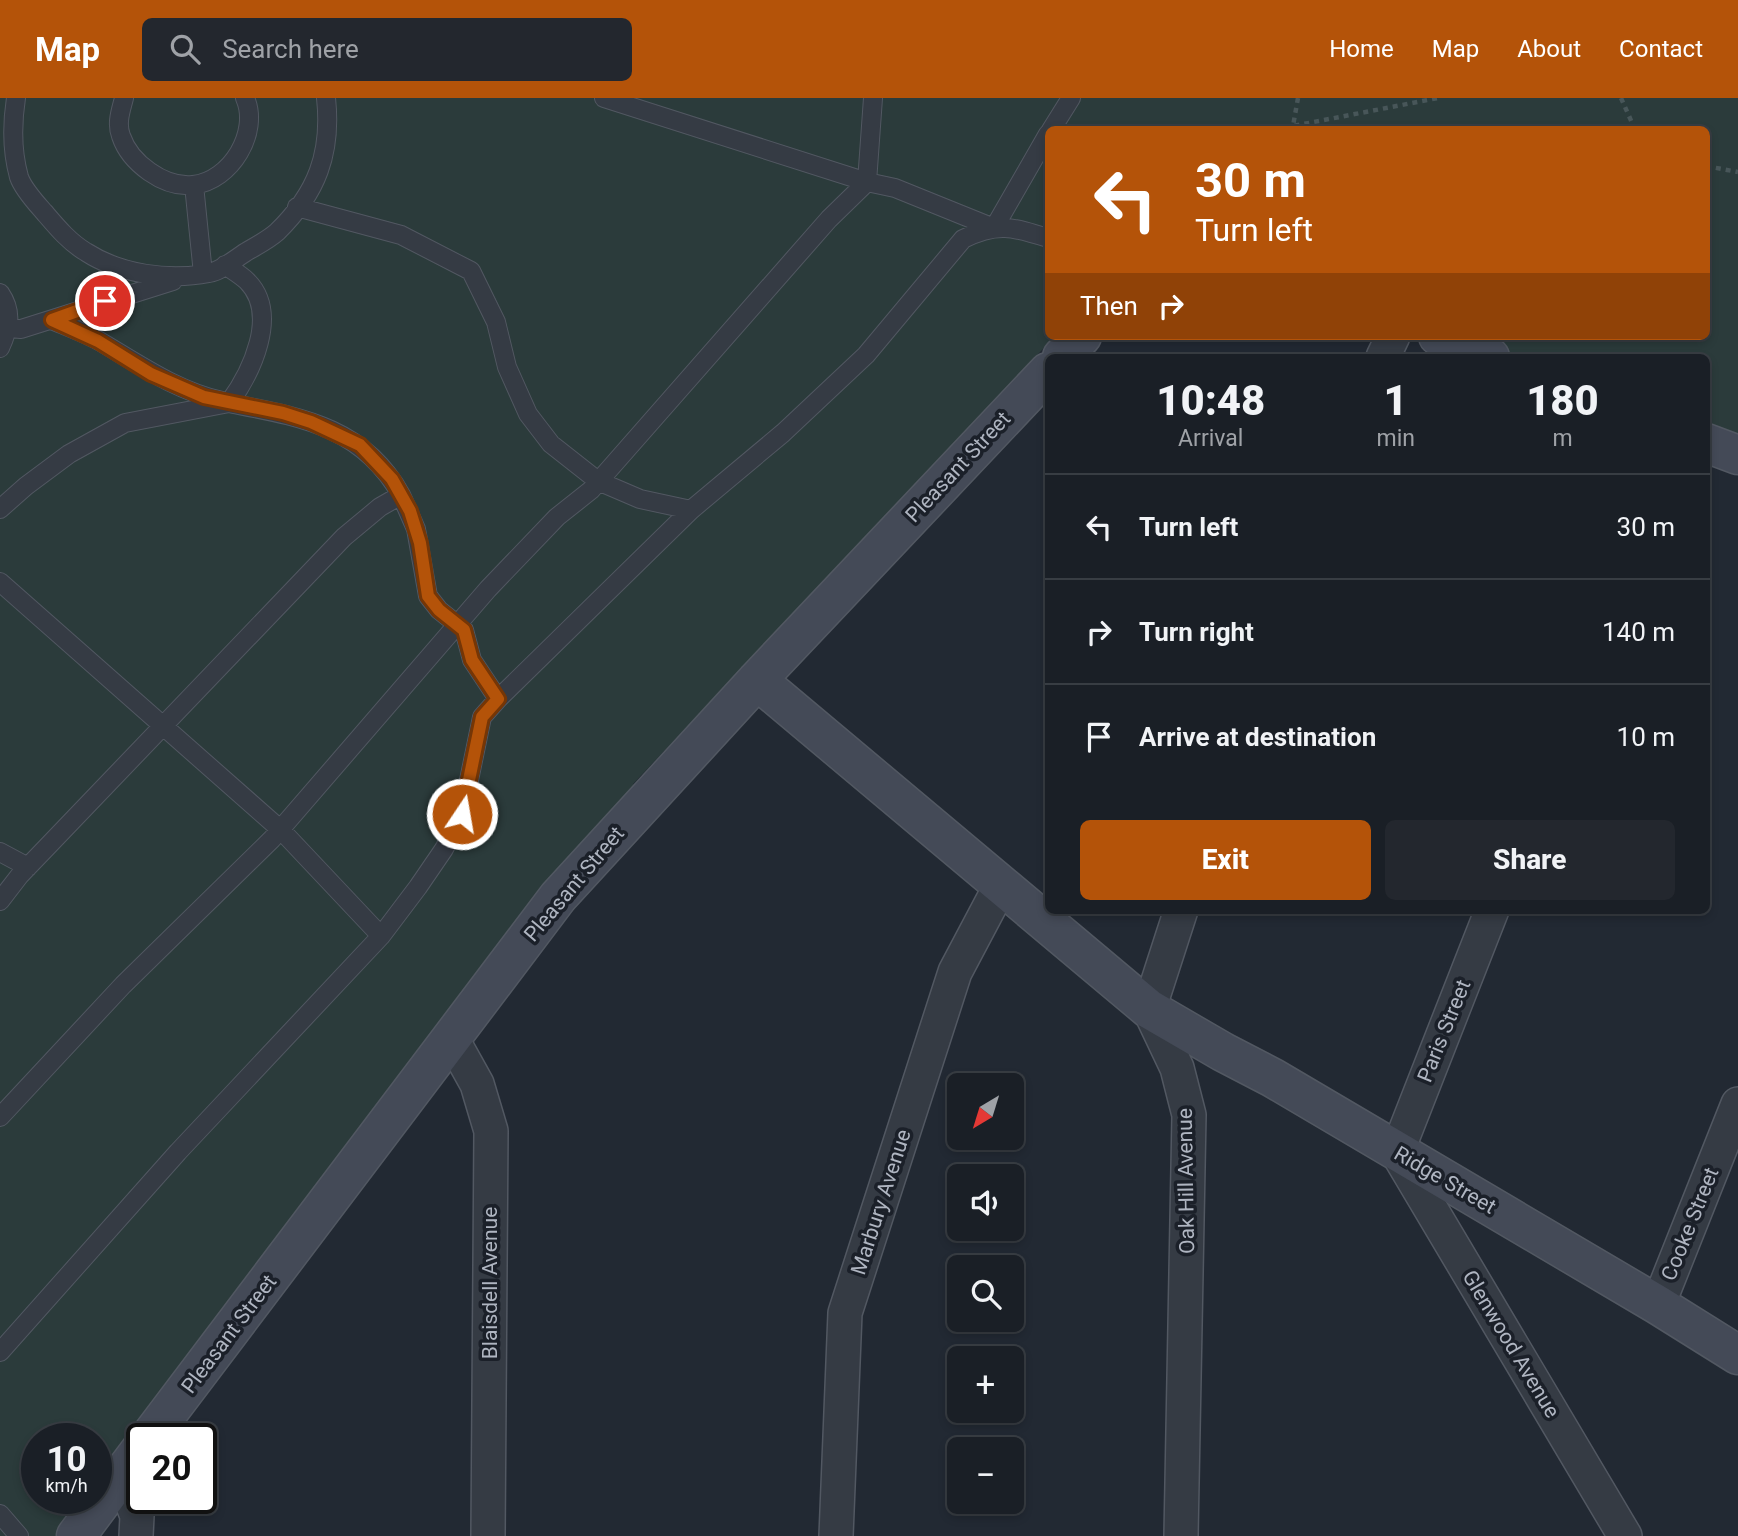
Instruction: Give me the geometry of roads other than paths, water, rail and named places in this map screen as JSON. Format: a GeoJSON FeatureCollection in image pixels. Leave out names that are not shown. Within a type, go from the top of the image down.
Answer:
{"type":"FeatureCollection","features":[{"type":"Feature","properties":{"kind":"street"},"geometry":{"type":"LineString","coordinates":[[1064,354],[1078,340]]}},
{"type":"Feature","properties":{"kind":"street"},"geometry":{"type":"LineString","coordinates":[[1448,340],[1483,354]]}},
{"type":"Feature","properties":{"kind":"street","name":"Pleasant Street"},"geometry":{"type":"LineString","coordinates":[[160,1423],[558,897],[757,680],[1045,375]]}},
{"type":"Feature","properties":{"kind":"street"},"geometry":{"type":"LineString","coordinates":[[1710,444],[1738,455]]}},
{"type":"Feature","properties":{"kind":"street","name":"Oak Hill Avenue"},"geometry":{"type":"LineString","coordinates":[[757,680],[1149,1009],[1177,1068],[1189,1115],[1181,1536]]}},
{"type":"Feature","properties":{"kind":"street","name":"Marbury Avenue"},"geometry":{"type":"LineString","coordinates":[[836,1536],[845,1313],[955,972],[1001,885]]}},
{"type":"Feature","properties":{"kind":"street"},"geometry":{"type":"LineString","coordinates":[[1149,1009],[1180,914]]}},
{"type":"Feature","properties":{"kind":"street","name":"Paris Street"},"geometry":{"type":"LineString","coordinates":[[1397,1152],[1490,914]]}},
{"type":"Feature","properties":{"kind":"street","name":"Ridge Street"},"geometry":{"type":"LineString","coordinates":[[1149,1009],[1273,1078],[1738,1355]]}},
{"type":"Feature","properties":{"kind":"street","name":"Blaisdell Avenue"},"geometry":{"type":"LineString","coordinates":[[452,1039],[477,1084],[491,1131],[488,1536]]}},
{"type":"Feature","properties":{"kind":"street","name":"Cooke Street"},"geometry":{"type":"LineString","coordinates":[[1658,1305],[1738,1104]]}},
{"type":"Feature","properties":{"kind":"street","name":"Glenwood Avenue"},"geometry":{"type":"LineString","coordinates":[[1397,1152],[1625,1536]]}},
{"type":"Feature","properties":{"kind":"street"},"geometry":{"type":"LineString","coordinates":[[76,1536],[126,1469]]}},
{"type":"Feature","properties":{"kind":"street"},"geometry":{"type":"LineString","coordinates":[[136,1514],[136,1536]]}},
{"type":"Feature","properties":{"kind":"lane"},"geometry":{"type":"LineString","coordinates":[[16,98],[6,139],[20,179],[61,231],[85,252],[110,265],[141,273],[173,276],[212,273],[276,233],[318,177],[326,149],[329,124],[326,98]]}},
{"type":"Feature","properties":{"kind":"lane"},"geometry":{"type":"LineString","coordinates":[[105,98],[124,100],[119,119],[120,135],[130,153],[143,167],[175,183],[194,185],[212,178],[237,156],[250,124],[249,107],[245,98]]}},
{"type":"Feature","properties":{"kind":"lane"},"geometry":{"type":"LineString","coordinates":[[604,98],[624,101],[867,182],[895,188],[994,228]]}},
{"type":"Feature","properties":{"kind":"lane"},"geometry":{"type":"LineString","coordinates":[[0,1117],[124,985],[281,830],[458,623],[557,517],[598,481],[829,219],[867,182],[873,98]]}},
{"type":"Feature","properties":{"kind":"lane"},"geometry":{"type":"LineString","coordinates":[[1054,126],[1071,98]]}},
{"type":"Feature","properties":{"kind":"lane"},"geometry":{"type":"LineString","coordinates":[[994,228],[1045,141]]}},
{"type":"Feature","properties":{"kind":"lane"},"geometry":{"type":"LineString","coordinates":[[194,185],[199,274]]}},
{"type":"Feature","properties":{"kind":"lane"},"geometry":{"type":"LineString","coordinates":[[297,207],[401,235],[471,271],[496,322],[507,368],[528,414],[551,444],[598,481],[640,499],[691,510]]}},
{"type":"Feature","properties":{"kind":"lane"},"geometry":{"type":"LineString","coordinates":[[0,1352],[178,1152],[381,936],[425,878],[462,814],[482,717],[498,699],[691,510],[783,433],[866,355],[962,239],[982,229],[994,228],[1045,237]]}},
{"type":"Feature","properties":{"kind":"lane"},"geometry":{"type":"LineString","coordinates":[[0,509],[69,454],[125,423],[229,403],[243,383],[254,359],[263,312],[248,282],[225,265]]}},
{"type":"Feature","properties":{"kind":"lane"},"geometry":{"type":"LineString","coordinates":[[9,328],[21,329],[123,295],[199,274]]}},
{"type":"Feature","properties":{"kind":"lane"},"geometry":{"type":"LineString","coordinates":[[0,293],[7,310],[9,328],[0,348]]}},
{"type":"Feature","properties":{"kind":"lane"},"geometry":{"type":"LineString","coordinates":[[52,320],[98,341],[151,374],[204,397],[283,413],[338,433],[360,445],[392,479],[401,495],[416,529],[428,596],[439,610],[464,630],[472,660],[498,699]]}},
{"type":"Feature","properties":{"kind":"lane"},"geometry":{"type":"LineString","coordinates":[[0,901],[28,867],[344,537],[380,507],[401,495]]}},
{"type":"Feature","properties":{"kind":"lane"},"geometry":{"type":"LineString","coordinates":[[0,582],[281,830],[381,936]]}},
{"type":"Feature","properties":{"kind":"lane"},"geometry":{"type":"LineString","coordinates":[[0,852],[28,867]]}},
{"type":"Feature","properties":{"kind":"lane"},"geometry":{"type":"LineString","coordinates":[[0,1514],[19,1536]]}}]}
